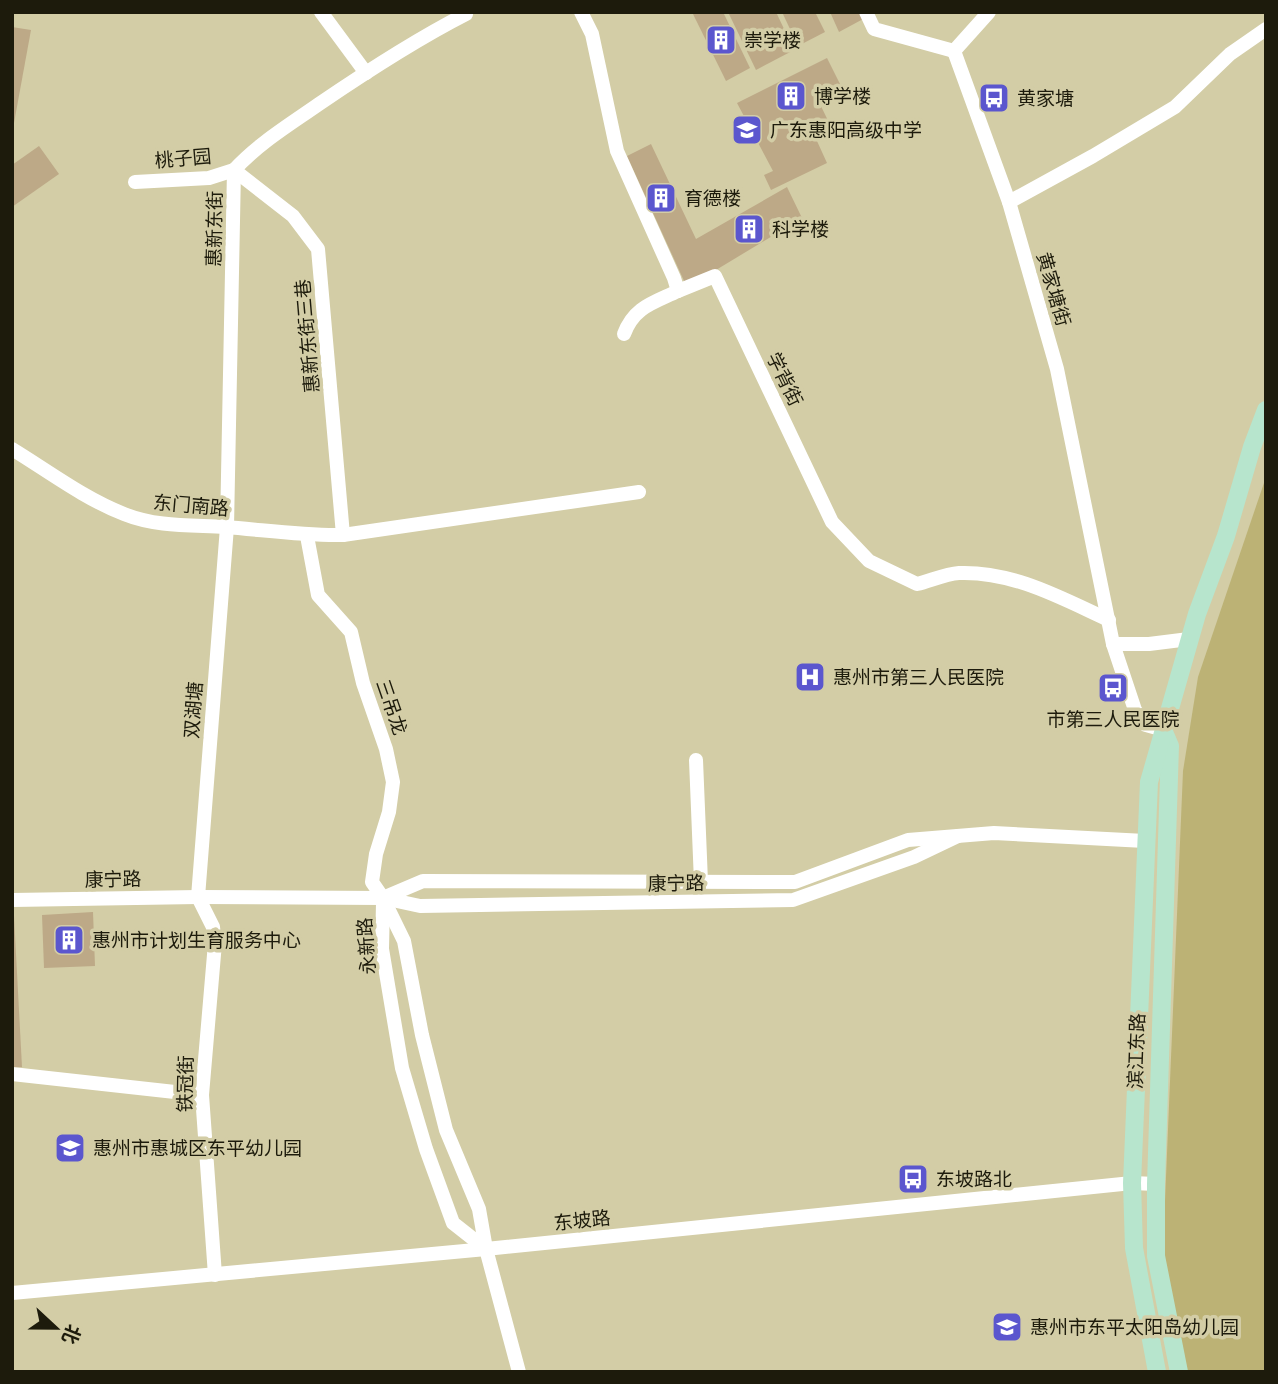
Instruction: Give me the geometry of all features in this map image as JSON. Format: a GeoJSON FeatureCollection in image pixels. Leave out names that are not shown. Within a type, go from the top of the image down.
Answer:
{"type":"FeatureCollection","features":[{"type":"Feature","properties":{"kind":"main road","name":"滨江东路"},"geometry":{"type":"LineString","coordinates":[[1157,1372],[1134,1248],[1132,1183],[1149,782],[1189,639],[1226,536],[1252,447],[1266,410]]}},
{"type":"Feature","properties":{"kind":"main road","name":"滨江东路"},"geometry":{"type":"LineString","coordinates":[[1164,730],[1170,746],[1156,1256],[1179,1372]]}},
{"type":"Feature","properties":{"kind":"street"},"geometry":{"type":"LineString","coordinates":[[321,12],[366,73]]}},
{"type":"Feature","properties":{"kind":"street"},"geometry":{"type":"LineString","coordinates":[[581,12],[592,34],[617,151],[678,291],[639,310],[628,323],[624,334]]}},
{"type":"Feature","properties":{"kind":"street"},"geometry":{"type":"LineString","coordinates":[[866,12],[874,29],[954,51],[989,12]]}},
{"type":"Feature","properties":{"kind":"street","name":"惠新东街"},"geometry":{"type":"LineString","coordinates":[[227,527],[234,170],[254,149],[366,73],[466,13]]}},
{"type":"Feature","properties":{"kind":"street"},"geometry":{"type":"LineString","coordinates":[[1009,202],[1175,107],[1230,54],[1266,29]]}},
{"type":"Feature","properties":{"kind":"street","name":"黄家塘街"},"geometry":{"type":"LineString","coordinates":[[954,51],[1009,202],[1057,369],[1113,644],[1135,710],[1146,725],[1164,730]]}},
{"type":"Feature","properties":{"kind":"street","name":"桃子园"},"geometry":{"type":"LineString","coordinates":[[135,182],[209,178],[234,170]]}},
{"type":"Feature","properties":{"kind":"street","name":"惠新东街三巷"},"geometry":{"type":"LineString","coordinates":[[234,170],[293,216],[318,249],[343,535]]}},
{"type":"Feature","properties":{"kind":"street","name":"学背街"},"geometry":{"type":"LineString","coordinates":[[678,291],[715,276],[832,522],[869,561],[917,584],[957,573],[1000,576],[1049,592],[1109,620]]}},
{"type":"Feature","properties":{"kind":"street","name":"东门南路"},"geometry":{"type":"LineString","coordinates":[[12,449],[125,515],[164,524],[227,527],[307,536],[343,535],[639,492]]}},
{"type":"Feature","properties":{"kind":"street","name":"双湖塘"},"geometry":{"type":"LineString","coordinates":[[198,897],[227,527]]}},
{"type":"Feature","properties":{"kind":"street","name":"三吊龙"},"geometry":{"type":"LineString","coordinates":[[307,536],[318,595],[351,632],[363,683],[386,748],[393,782],[389,812],[376,855],[372,882],[383,898]]}},
{"type":"Feature","properties":{"kind":"street"},"geometry":{"type":"LineString","coordinates":[[1113,644],[1149,644],[1189,639]]}},
{"type":"Feature","properties":{"kind":"street"},"geometry":{"type":"LineString","coordinates":[[696,760],[701,882]]}},
{"type":"Feature","properties":{"kind":"street","name":"康宁路"},"geometry":{"type":"LineString","coordinates":[[383,898],[423,881],[795,882],[908,840],[994,833],[1145,841]]}},
{"type":"Feature","properties":{"kind":"street","name":"康宁路"},"geometry":{"type":"LineString","coordinates":[[12,900],[383,898],[420,906],[793,900],[914,857],[958,836]]}},
{"type":"Feature","properties":{"kind":"street","name":"铁冠街"},"geometry":{"type":"LineString","coordinates":[[198,897],[213,927],[215,943],[202,1095],[215,1275]]}},
{"type":"Feature","properties":{"kind":"street","name":"永新路"},"geometry":{"type":"LineString","coordinates":[[383,898],[382,948],[402,1068],[426,1149],[453,1223],[486,1249]]}},
{"type":"Feature","properties":{"kind":"street","name":"永新路"},"geometry":{"type":"LineString","coordinates":[[383,898],[404,941],[422,1035],[446,1130],[479,1209],[486,1249],[519,1372]]}},
{"type":"Feature","properties":{"kind":"street"},"geometry":{"type":"LineString","coordinates":[[12,1074],[202,1095]]}},
{"type":"Feature","properties":{"kind":"street","name":"东坡路"},"geometry":{"type":"LineString","coordinates":[[12,1293],[486,1249],[1132,1183],[1156,1184]]}},
{"type":"Feature","properties":{"kind":"shaded area"},"geometry":{"type":"Polygon","coordinates":[[[1266,477],[1266,1372],[1187,1372],[1163,1249],[1183,771],[1198,677],[1266,477]]]}},
{"type":"Feature","properties":{"kind":"building","name":"崇学楼"},"geometry":{"type":"Polygon","coordinates":[[[692,12],[723,12],[750,68],[726,81],[692,12]]]}},
{"type":"Feature","properties":{"kind":"building"},"geometry":{"type":"Polygon","coordinates":[[[728,12],[776,12],[794,50],[756,70],[728,12]]]}},
{"type":"Feature","properties":{"kind":"building"},"geometry":{"type":"Polygon","coordinates":[[[782,12],[815,12],[825,32],[798,46],[782,12]]]}},
{"type":"Feature","properties":{"kind":"building"},"geometry":{"type":"Polygon","coordinates":[[[830,12],[862,12],[865,18],[839,32],[830,12]]]}},
{"type":"Feature","properties":{"kind":"building"},"geometry":{"type":"Polygon","coordinates":[[[12,27],[31,30],[14,123],[12,123],[12,27]]]}},
{"type":"Feature","properties":{"kind":"building"},"geometry":{"type":"Polygon","coordinates":[[[827,58],[843,90],[819,102],[834,133],[817,141],[827,163],[771,190],[764,175],[773,171],[737,103],[827,58]]]}},
{"type":"Feature","properties":{"kind":"building"},"geometry":{"type":"Polygon","coordinates":[[[651,144],[696,239],[787,187],[802,218],[711,273],[685,283],[627,156],[651,144]]]}},
{"type":"Feature","properties":{"kind":"building"},"geometry":{"type":"Polygon","coordinates":[[[39,146],[59,174],[12,207],[12,165],[39,146]]]}},
{"type":"Feature","properties":{"kind":"building","name":"惠州市计划生育服务中心"},"geometry":{"type":"Polygon","coordinates":[[[93,912],[95,966],[44,968],[42,915],[93,912]]]}},
{"type":"Feature","properties":{"kind":"building"},"geometry":{"type":"Polygon","coordinates":[[[12,916],[22,1067],[12,1068],[12,916]]]}},
{"type":"Feature","properties":{"kind":"place","name":"崇学楼"},"geometry":{"type":"Point","coordinates":[721,40]}},
{"type":"Feature","properties":{"kind":"place","name":"博学楼"},"geometry":{"type":"Point","coordinates":[791,96]}},
{"type":"Feature","properties":{"kind":"place","name":"黄家塘"},"geometry":{"type":"Point","coordinates":[994,98]}},
{"type":"Feature","properties":{"kind":"place","name":"广东惠阳高级中学"},"geometry":{"type":"Point","coordinates":[747,130]}},
{"type":"Feature","properties":{"kind":"place","name":"育德楼"},"geometry":{"type":"Point","coordinates":[661,198]}},
{"type":"Feature","properties":{"kind":"place","name":"科学楼"},"geometry":{"type":"Point","coordinates":[749,229]}},
{"type":"Feature","properties":{"kind":"place","name":"惠州市第三人民医院"},"geometry":{"type":"Point","coordinates":[810,677]}},
{"type":"Feature","properties":{"kind":"place","name":"市第三人民医院"},"geometry":{"type":"Point","coordinates":[1113,688]}},
{"type":"Feature","properties":{"kind":"place","name":"惠州市计划生育服务中心"},"geometry":{"type":"Point","coordinates":[69,940]}},
{"type":"Feature","properties":{"kind":"place","name":"惠州市惠城区东平幼儿园"},"geometry":{"type":"Point","coordinates":[70,1148]}},
{"type":"Feature","properties":{"kind":"place","name":"东坡路北"},"geometry":{"type":"Point","coordinates":[913,1179]}},
{"type":"Feature","properties":{"kind":"place","name":"惠州市东平太阳岛幼儿园"},"geometry":{"type":"Point","coordinates":[1007,1327]}}]}
